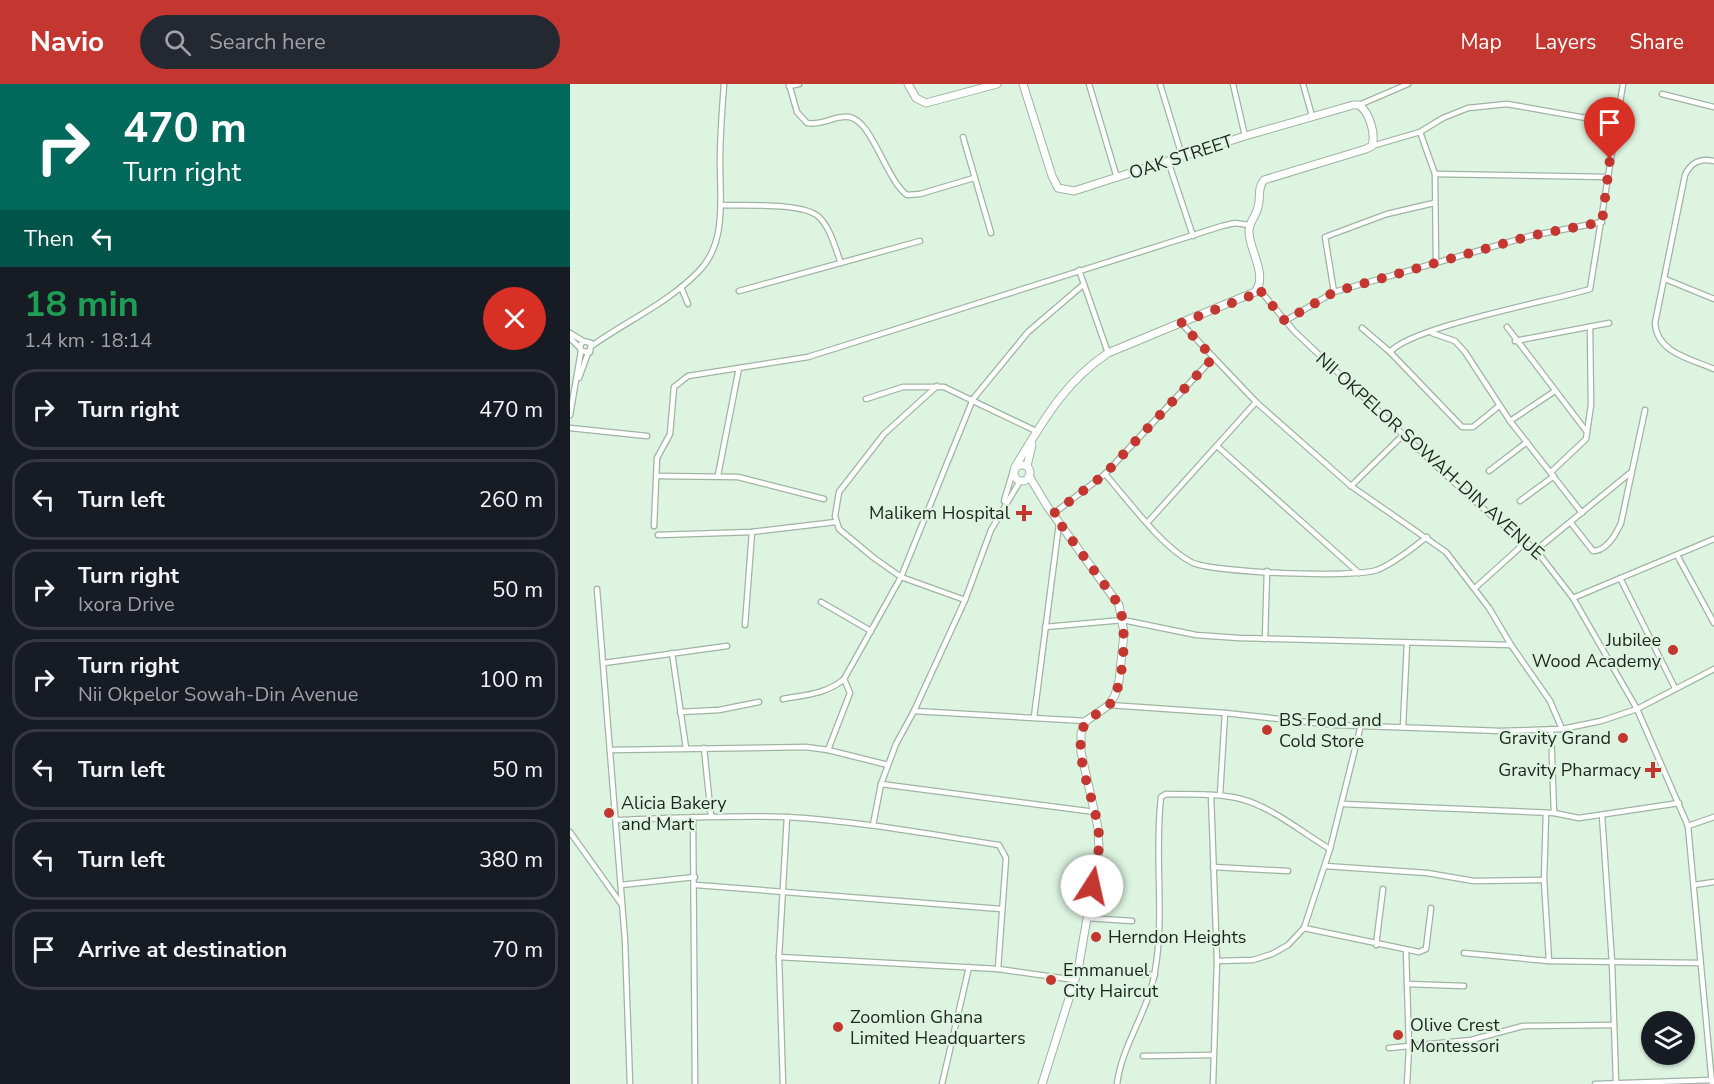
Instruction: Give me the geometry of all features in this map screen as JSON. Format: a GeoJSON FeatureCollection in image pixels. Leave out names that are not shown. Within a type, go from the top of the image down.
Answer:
{"type":"FeatureCollection","features":[{"type":"Feature","properties":{"kind":"street"},"geometry":{"type":"LineString","coordinates":[[570,415],[580,349],[681,287],[699,272],[710,257],[718,234],[721,205],[724,84]]}},
{"type":"Feature","properties":{"kind":"street"},"geometry":{"type":"LineString","coordinates":[[799,84],[789,85],[797,112],[807,123],[820,123],[845,117],[861,123],[896,183],[907,195],[920,194],[974,178]]}},
{"type":"Feature","properties":{"kind":"street"},"geometry":{"type":"LineString","coordinates":[[908,84],[916,98],[926,103],[997,84]]}},
{"type":"Feature","properties":{"kind":"street","name":"OAK STREET"},"geometry":{"type":"LineString","coordinates":[[1023,84],[1052,176],[1058,188],[1069,192],[1245,136],[1359,105],[1408,84]]}},
{"type":"Feature","properties":{"kind":"street"},"geometry":{"type":"LineString","coordinates":[[1089,84],[1117,178]]}},
{"type":"Feature","properties":{"kind":"street"},"geometry":{"type":"LineString","coordinates":[[1160,84],[1182,156]]}},
{"type":"Feature","properties":{"kind":"street"},"geometry":{"type":"LineString","coordinates":[[1233,84],[1245,136]]}},
{"type":"Feature","properties":{"kind":"street"},"geometry":{"type":"LineString","coordinates":[[1303,84],[1312,116]]}},
{"type":"Feature","properties":{"kind":"street"},"geometry":{"type":"LineString","coordinates":[[1390,352],[1401,343],[1430,333],[1590,289],[1602,222],[1614,123],[1623,84]]}},
{"type":"Feature","properties":{"kind":"street"},"geometry":{"type":"LineString","coordinates":[[1662,94],[1714,107]]}},
{"type":"Feature","properties":{"kind":"street"},"geometry":{"type":"LineString","coordinates":[[873,825],[881,784],[888,765],[964,600],[1002,510],[1014,469],[1050,407],[1089,365],[1108,353],[1250,296],[1258,288],[1260,277],[1250,240],[1250,225],[1259,206],[1259,190],[1264,180],[1420,132],[1460,111],[1490,104],[1507,104],[1614,123]]}},
{"type":"Feature","properties":{"kind":"street"},"geometry":{"type":"LineString","coordinates":[[1359,105],[1364,110],[1372,130],[1372,146]]}},
{"type":"Feature","properties":{"kind":"street"},"geometry":{"type":"LineString","coordinates":[[1420,132],[1435,174],[1436,262]]}},
{"type":"Feature","properties":{"kind":"street"},"geometry":{"type":"LineString","coordinates":[[963,137],[991,233]]}},
{"type":"Feature","properties":{"kind":"street"},"geometry":{"type":"LineString","coordinates":[[1714,160],[1698,160],[1684,175],[1656,315],[1657,335],[1669,350],[1714,369]]}},
{"type":"Feature","properties":{"kind":"street"},"geometry":{"type":"LineString","coordinates":[[1168,161],[1193,236]]}},
{"type":"Feature","properties":{"kind":"street"},"geometry":{"type":"LineString","coordinates":[[1435,174],[1608,177]]}},
{"type":"Feature","properties":{"kind":"street"},"geometry":{"type":"LineString","coordinates":[[1334,292],[1325,237],[1387,214],[1434,203]]}},
{"type":"Feature","properties":{"kind":"street"},"geometry":{"type":"LineString","coordinates":[[721,205],[810,211],[825,225],[841,264]]}},
{"type":"Feature","properties":{"kind":"street"},"geometry":{"type":"LineString","coordinates":[[1285,321],[1334,292],[1530,236],[1602,222]]}},
{"type":"Feature","properties":{"kind":"street"},"geometry":{"type":"LineString","coordinates":[[654,526],[657,458],[670,434],[674,387],[688,376],[808,357],[1079,270],[1235,223],[1250,225]]}},
{"type":"Feature","properties":{"kind":"street"},"geometry":{"type":"LineString","coordinates":[[739,291],[920,241]]}},
{"type":"Feature","properties":{"kind":"street"},"geometry":{"type":"LineString","coordinates":[[1079,270],[1108,353]]}},
{"type":"Feature","properties":{"kind":"street"},"geometry":{"type":"LineString","coordinates":[[1665,279],[1714,299]]}},
{"type":"Feature","properties":{"kind":"street"},"geometry":{"type":"LineString","coordinates":[[783,699],[822,692],[835,687],[844,679],[901,577],[973,399],[1028,332],[1084,284]]}},
{"type":"Feature","properties":{"kind":"street"},"geometry":{"type":"LineString","coordinates":[[681,287],[688,303]]}},
{"type":"Feature","properties":{"kind":"street","name":"NII OKPELOR SOWAH-DIN AVENUE"},"geometry":{"type":"LineString","coordinates":[[1258,288],[1285,321],[1403,435],[1494,518],[1536,550],[1573,598],[1637,709],[1688,826],[1712,1082]]}},
{"type":"Feature","properties":{"kind":"street"},"geometry":{"type":"LineString","coordinates":[[1181,323],[1256,402],[1351,486],[1446,552],[1475,588],[1550,701],[1562,729]]}},
{"type":"Feature","properties":{"kind":"street"},"geometry":{"type":"LineString","coordinates":[[1515,341],[1610,323]]}},
{"type":"Feature","properties":{"kind":"street"},"geometry":{"type":"LineString","coordinates":[[1507,327],[1515,341],[1587,432]]}},
{"type":"Feature","properties":{"kind":"street"},"geometry":{"type":"LineString","coordinates":[[1520,501],[1583,444],[1591,405],[1590,327]]}},
{"type":"Feature","properties":{"kind":"street"},"geometry":{"type":"LineString","coordinates":[[1362,328],[1390,352],[1462,428],[1473,428],[1500,406]]}},
{"type":"Feature","properties":{"kind":"street"},"geometry":{"type":"LineString","coordinates":[[1430,333],[1455,341],[1465,352],[1510,421],[1582,513]]}},
{"type":"Feature","properties":{"kind":"street"},"geometry":{"type":"LineString","coordinates":[[570,336],[588,343]]}},
{"type":"Feature","properties":{"kind":"street"},"geometry":{"type":"LineString","coordinates":[[570,336],[580,349],[588,353]]}},
{"type":"Feature","properties":{"kind":"street"},"geometry":{"type":"LineString","coordinates":[[575,386],[588,353],[588,343]]}},
{"type":"Feature","properties":{"kind":"street"},"geometry":{"type":"LineString","coordinates":[[1053,514],[1105,474],[1213,358]]}},
{"type":"Feature","properties":{"kind":"street"},"geometry":{"type":"LineString","coordinates":[[718,475],[739,368]]}},
{"type":"Feature","properties":{"kind":"street"},"geometry":{"type":"LineString","coordinates":[[866,399],[903,387],[937,386],[973,399],[1035,434]]}},
{"type":"Feature","properties":{"kind":"street"},"geometry":{"type":"LineString","coordinates":[[937,386],[896,421],[839,492],[836,522],[839,529],[901,577],[964,600]]}},
{"type":"Feature","properties":{"kind":"street"},"geometry":{"type":"LineString","coordinates":[[1510,421],[1555,391]]}},
{"type":"Feature","properties":{"kind":"street"},"geometry":{"type":"LineString","coordinates":[[1148,522],[1256,402]]}},
{"type":"Feature","properties":{"kind":"street"},"geometry":{"type":"LineString","coordinates":[[1571,523],[1593,551],[1600,550],[1615,537],[1621,523],[1630,473],[1646,410]]}},
{"type":"Feature","properties":{"kind":"street"},"geometry":{"type":"LineString","coordinates":[[570,428],[647,436]]}},
{"type":"Feature","properties":{"kind":"street"},"geometry":{"type":"LineString","coordinates":[[1002,510],[1024,479],[1035,434]]}},
{"type":"Feature","properties":{"kind":"street"},"geometry":{"type":"LineString","coordinates":[[1351,486],[1403,435]]}},
{"type":"Feature","properties":{"kind":"street"},"geometry":{"type":"LineString","coordinates":[[1489,471],[1527,442]]}},
{"type":"Feature","properties":{"kind":"street"},"geometry":{"type":"LineString","coordinates":[[1217,446],[1359,573]]}},
{"type":"Feature","properties":{"kind":"street"},"geometry":{"type":"LineString","coordinates":[[1014,469],[1027,466]]}},
{"type":"Feature","properties":{"kind":"street"},"geometry":{"type":"LineString","coordinates":[[914,711],[1086,721],[1109,705],[1119,681],[1123,620],[1119,605],[1039,494],[1024,479],[1016,479],[1014,469]]}},
{"type":"Feature","properties":{"kind":"street"},"geometry":{"type":"LineString","coordinates":[[1536,550],[1630,473]]}},
{"type":"Feature","properties":{"kind":"street"},"geometry":{"type":"LineString","coordinates":[[1105,474],[1182,556],[1193,563],[1209,568],[1359,573],[1381,568],[1427,537]]}},
{"type":"Feature","properties":{"kind":"street"},"geometry":{"type":"LineString","coordinates":[[657,476],[718,475],[758,482],[824,499]]}},
{"type":"Feature","properties":{"kind":"street"},"geometry":{"type":"LineString","coordinates":[[658,536],[752,532],[836,522]]}},
{"type":"Feature","properties":{"kind":"street"},"geometry":{"type":"LineString","coordinates":[[1034,717],[1059,524]]}},
{"type":"Feature","properties":{"kind":"street"},"geometry":{"type":"LineString","coordinates":[[745,625],[752,532]]}},
{"type":"Feature","properties":{"kind":"street"},"geometry":{"type":"LineString","coordinates":[[1573,598],[1714,539]]}},
{"type":"Feature","properties":{"kind":"street"},"geometry":{"type":"LineString","coordinates":[[1475,588],[1526,542]]}},
{"type":"Feature","properties":{"kind":"street"},"geometry":{"type":"LineString","coordinates":[[1677,555],[1714,623]]}},
{"type":"Feature","properties":{"kind":"street"},"geometry":{"type":"LineString","coordinates":[[1265,639],[1268,571]]}},
{"type":"Feature","properties":{"kind":"street"},"geometry":{"type":"LineString","coordinates":[[1620,578],[1675,688]]}},
{"type":"Feature","properties":{"kind":"street"},"geometry":{"type":"LineString","coordinates":[[597,589],[617,820],[630,1084]]}},
{"type":"Feature","properties":{"kind":"street"},"geometry":{"type":"LineString","coordinates":[[821,602],[871,631]]}},
{"type":"Feature","properties":{"kind":"street"},"geometry":{"type":"LineString","coordinates":[[1708,612],[1714,609]]}},
{"type":"Feature","properties":{"kind":"street"},"geometry":{"type":"LineString","coordinates":[[1045,627],[1123,620],[1196,635],[1265,639],[1511,645]]}},
{"type":"Feature","properties":{"kind":"street"},"geometry":{"type":"LineString","coordinates":[[1403,727],[1407,643]]}},
{"type":"Feature","properties":{"kind":"street"},"geometry":{"type":"LineString","coordinates":[[604,663],[727,646]]}},
{"type":"Feature","properties":{"kind":"street"},"geometry":{"type":"LineString","coordinates":[[672,653],[686,748]]}},
{"type":"Feature","properties":{"kind":"street"},"geometry":{"type":"LineString","coordinates":[[1109,705],[1361,725],[1501,731],[1562,729],[1601,721],[1637,709],[1714,669]]}},
{"type":"Feature","properties":{"kind":"street"},"geometry":{"type":"LineString","coordinates":[[828,750],[850,693],[844,679]]}},
{"type":"Feature","properties":{"kind":"street"},"geometry":{"type":"LineString","coordinates":[[680,712],[719,710],[759,702]]}},
{"type":"Feature","properties":{"kind":"street"},"geometry":{"type":"LineString","coordinates":[[1220,795],[1225,713]]}},
{"type":"Feature","properties":{"kind":"street"},"geometry":{"type":"LineString","coordinates":[[1042,1084],[1078,970],[1099,849],[1095,812],[1080,746],[1086,721]]}},
{"type":"Feature","properties":{"kind":"street"},"geometry":{"type":"LineString","coordinates":[[1217,961],[1253,960],[1272,954],[1288,945],[1304,928],[1343,804],[1361,725]]}},
{"type":"Feature","properties":{"kind":"street"},"geometry":{"type":"LineString","coordinates":[[1551,729],[1554,813]]}},
{"type":"Feature","properties":{"kind":"street"},"geometry":{"type":"LineString","coordinates":[[611,750],[704,747],[828,750],[888,765]]}},
{"type":"Feature","properties":{"kind":"street"},"geometry":{"type":"LineString","coordinates":[[704,747],[711,816]]}},
{"type":"Feature","properties":{"kind":"street"},"geometry":{"type":"LineString","coordinates":[[881,784],[1095,812]]}},
{"type":"Feature","properties":{"kind":"street"},"geometry":{"type":"LineString","coordinates":[[1117,1084],[1125,1053],[1155,975],[1160,945],[1161,797],[1166,794],[1220,795],[1243,800],[1264,809],[1330,849]]}},
{"type":"Feature","properties":{"kind":"street"},"geometry":{"type":"LineString","coordinates":[[1211,795],[1217,961],[1213,1084]]}},
{"type":"Feature","properties":{"kind":"street"},"geometry":{"type":"LineString","coordinates":[[1343,804],[1554,813],[1579,818],[1679,803]]}},
{"type":"Feature","properties":{"kind":"street"},"geometry":{"type":"LineString","coordinates":[[1545,813],[1544,880],[1549,961]]}},
{"type":"Feature","properties":{"kind":"street"},"geometry":{"type":"LineString","coordinates":[[1602,815],[1612,963],[1616,1082]]}},
{"type":"Feature","properties":{"kind":"street"},"geometry":{"type":"LineString","coordinates":[[617,820],[711,816],[787,817],[873,825],[999,845],[1004,852],[998,969]]}},
{"type":"Feature","properties":{"kind":"street"},"geometry":{"type":"LineString","coordinates":[[693,817],[696,885],[695,1084]]}},
{"type":"Feature","properties":{"kind":"street"},"geometry":{"type":"LineString","coordinates":[[783,1084],[779,957],[787,817]]}},
{"type":"Feature","properties":{"kind":"street"},"geometry":{"type":"LineString","coordinates":[[1688,826],[1714,817]]}},
{"type":"Feature","properties":{"kind":"street"},"geometry":{"type":"LineString","coordinates":[[570,832],[622,905]]}},
{"type":"Feature","properties":{"kind":"street"},"geometry":{"type":"LineString","coordinates":[[1325,866],[1427,873],[1474,881],[1544,880]]}},
{"type":"Feature","properties":{"kind":"street"},"geometry":{"type":"LineString","coordinates":[[1213,867],[1288,871]]}},
{"type":"Feature","properties":{"kind":"street"},"geometry":{"type":"LineString","coordinates":[[621,885],[695,877]]}},
{"type":"Feature","properties":{"kind":"street"},"geometry":{"type":"LineString","coordinates":[[1694,885],[1714,882]]}},
{"type":"Feature","properties":{"kind":"street"},"geometry":{"type":"LineString","coordinates":[[696,885],[1001,909]]}},
{"type":"Feature","properties":{"kind":"street"},"geometry":{"type":"LineString","coordinates":[[1376,945],[1383,889]]}},
{"type":"Feature","properties":{"kind":"street"},"geometry":{"type":"LineString","coordinates":[[1304,928],[1376,945],[1419,952],[1426,949],[1431,908]]}},
{"type":"Feature","properties":{"kind":"street"},"geometry":{"type":"LineString","coordinates":[[1087,918],[1132,921]]}},
{"type":"Feature","properties":{"kind":"street"},"geometry":{"type":"LineString","coordinates":[[1406,951],[1407,1084]]}},
{"type":"Feature","properties":{"kind":"street"},"geometry":{"type":"LineString","coordinates":[[1464,953],[1549,961],[1700,963]]}},
{"type":"Feature","properties":{"kind":"street"},"geometry":{"type":"LineString","coordinates":[[779,957],[998,969],[1075,980]]}},
{"type":"Feature","properties":{"kind":"street"},"geometry":{"type":"LineString","coordinates":[[942,1084],[969,967]]}},
{"type":"Feature","properties":{"kind":"street"},"geometry":{"type":"LineString","coordinates":[[1078,970],[1155,975]]}},
{"type":"Feature","properties":{"kind":"street"},"geometry":{"type":"LineString","coordinates":[[1407,984],[1464,986]]}},
{"type":"Feature","properties":{"kind":"street"},"geometry":{"type":"LineString","coordinates":[[1389,1048],[1471,1040],[1523,1026],[1614,1024]]}},
{"type":"Feature","properties":{"kind":"street"},"geometry":{"type":"LineString","coordinates":[[1143,1056],[1213,1055]]}},
{"type":"Feature","properties":{"kind":"street"},"geometry":{"type":"LineString","coordinates":[[1595,1084],[1712,1082]]}},
{"type":"Feature","properties":{"kind":"place","name":"Malikem Hospital"},"geometry":{"type":"Point","coordinates":[1024,513]}},
{"type":"Feature","properties":{"kind":"place","name":"Jubilee Wood Academy"},"geometry":{"type":"Point","coordinates":[1673,650]}},
{"type":"Feature","properties":{"kind":"place","name":"BS Food and Cold Store"},"geometry":{"type":"Point","coordinates":[1267,730]}},
{"type":"Feature","properties":{"kind":"place","name":"Gravity Grand"},"geometry":{"type":"Point","coordinates":[1623,738]}},
{"type":"Feature","properties":{"kind":"place","name":"Gravity Pharmacy"},"geometry":{"type":"Point","coordinates":[1653,770]}},
{"type":"Feature","properties":{"kind":"place","name":"Alicia Bakery and Mart"},"geometry":{"type":"Point","coordinates":[609,813]}},
{"type":"Feature","properties":{"kind":"place","name":"Herndon Heights"},"geometry":{"type":"Point","coordinates":[1096,937]}},
{"type":"Feature","properties":{"kind":"place","name":"Emmanuel City Haircut"},"geometry":{"type":"Point","coordinates":[1051,980]}},
{"type":"Feature","properties":{"kind":"place","name":"Zoomlion Ghana Limited Headquarters"},"geometry":{"type":"Point","coordinates":[838,1027]}},
{"type":"Feature","properties":{"kind":"place","name":"Olive Crest Montessori"},"geometry":{"type":"Point","coordinates":[1398,1035]}},
{"type":"Feature","properties":{"kind":"route"},"geometry":{"type":"LineString","coordinates":[[1092,886],[1099,838],[1081,752],[1081,733],[1086,721],[1109,705],[1115,695],[1123,647],[1123,620],[1119,605],[1053,514],[1105,474],[1213,358],[1181,323],[1250,296],[1258,288],[1285,321],[1334,292],[1530,236],[1602,222],[1610,159]]}}]}
